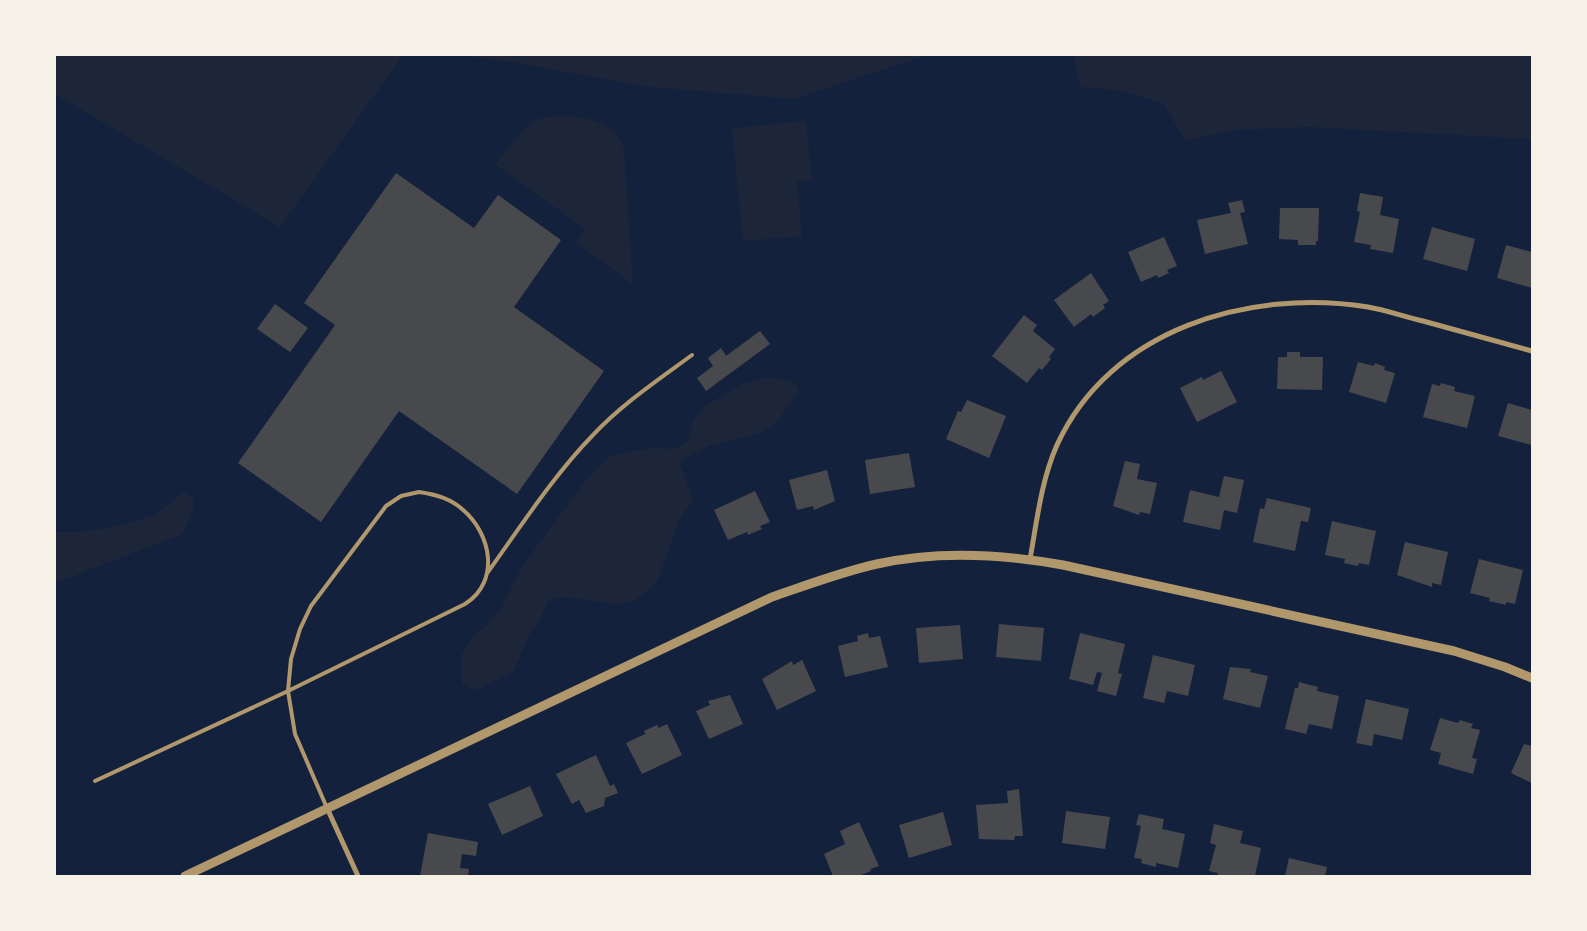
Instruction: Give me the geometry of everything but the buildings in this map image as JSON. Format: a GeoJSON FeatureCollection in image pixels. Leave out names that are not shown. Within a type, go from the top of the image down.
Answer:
{"type":"FeatureCollection","features":[{"type":"Feature","properties":{"kind":"street"},"geometry":{"type":"LineString","coordinates":[[1030,559],[1044,481],[1057,445],[1075,412],[1094,389],[1121,363],[1152,342],[1179,328],[1222,313],[1268,305],[1314,302],[1369,307],[1532,351]]}},
{"type":"Feature","properties":{"kind":"street"},"geometry":{"type":"LineString","coordinates":[[185,876],[772,597],[832,576],[879,564],[930,556],[982,555],[1030,559],[1064,565],[1454,651],[1505,667],[1532,678]]}},
{"type":"Feature","properties":{"kind":"street"},"geometry":{"type":"LineString","coordinates":[[327,808],[358,876]]}},
{"type":"Feature","properties":{"kind":"lane"},"geometry":{"type":"LineString","coordinates":[[95,781],[288,690],[473,599],[483,587],[488,572],[569,462],[594,433],[630,400],[692,355]]}},
{"type":"Feature","properties":{"kind":"lane"},"geometry":{"type":"LineString","coordinates":[[327,808],[295,734],[288,690],[291,659],[300,629],[311,606],[386,506],[401,496],[419,492],[437,495],[461,507],[475,522],[483,536],[488,555],[488,572]]}},
{"type":"Feature","properties":{"kind":"shaded area"},"geometry":{"type":"Polygon","coordinates":[[[55,55],[403,55],[280,227],[55,94],[55,55]]]}},
{"type":"Feature","properties":{"kind":"shaded area"},"geometry":{"type":"Polygon","coordinates":[[[457,55],[928,55],[794,99],[641,86],[519,63],[457,55]]]}},
{"type":"Feature","properties":{"kind":"shaded area"},"geometry":{"type":"Polygon","coordinates":[[[1073,55],[1532,55],[1532,139],[1310,127],[1234,130],[1185,141],[1164,104],[1123,91],[1081,87],[1073,55]]]}},
{"type":"Feature","properties":{"kind":"shaded area"},"geometry":{"type":"Polygon","coordinates":[[[560,116],[583,118],[598,122],[605,125],[621,141],[624,149],[633,284],[576,243],[585,229],[495,164],[531,123],[542,118],[560,116]]]}},
{"type":"Feature","properties":{"kind":"shaded area"},"geometry":{"type":"Polygon","coordinates":[[[806,121],[812,180],[797,181],[802,236],[743,241],[732,128],[806,121]]]}},
{"type":"Feature","properties":{"kind":"shaded area"},"geometry":{"type":"Polygon","coordinates":[[[770,377],[794,382],[799,390],[776,424],[757,434],[709,446],[679,461],[693,500],[679,520],[658,580],[635,601],[616,604],[566,597],[549,599],[541,617],[529,635],[513,672],[476,690],[462,683],[461,656],[472,638],[487,625],[502,607],[523,565],[588,477],[612,455],[652,448],[674,449],[688,441],[693,421],[705,406],[742,384],[770,377]]]}},
{"type":"Feature","properties":{"kind":"shaded area"},"geometry":{"type":"Polygon","coordinates":[[[184,492],[193,498],[193,510],[183,534],[55,583],[55,532],[76,532],[108,528],[133,522],[154,515],[184,492]]]}}]}
